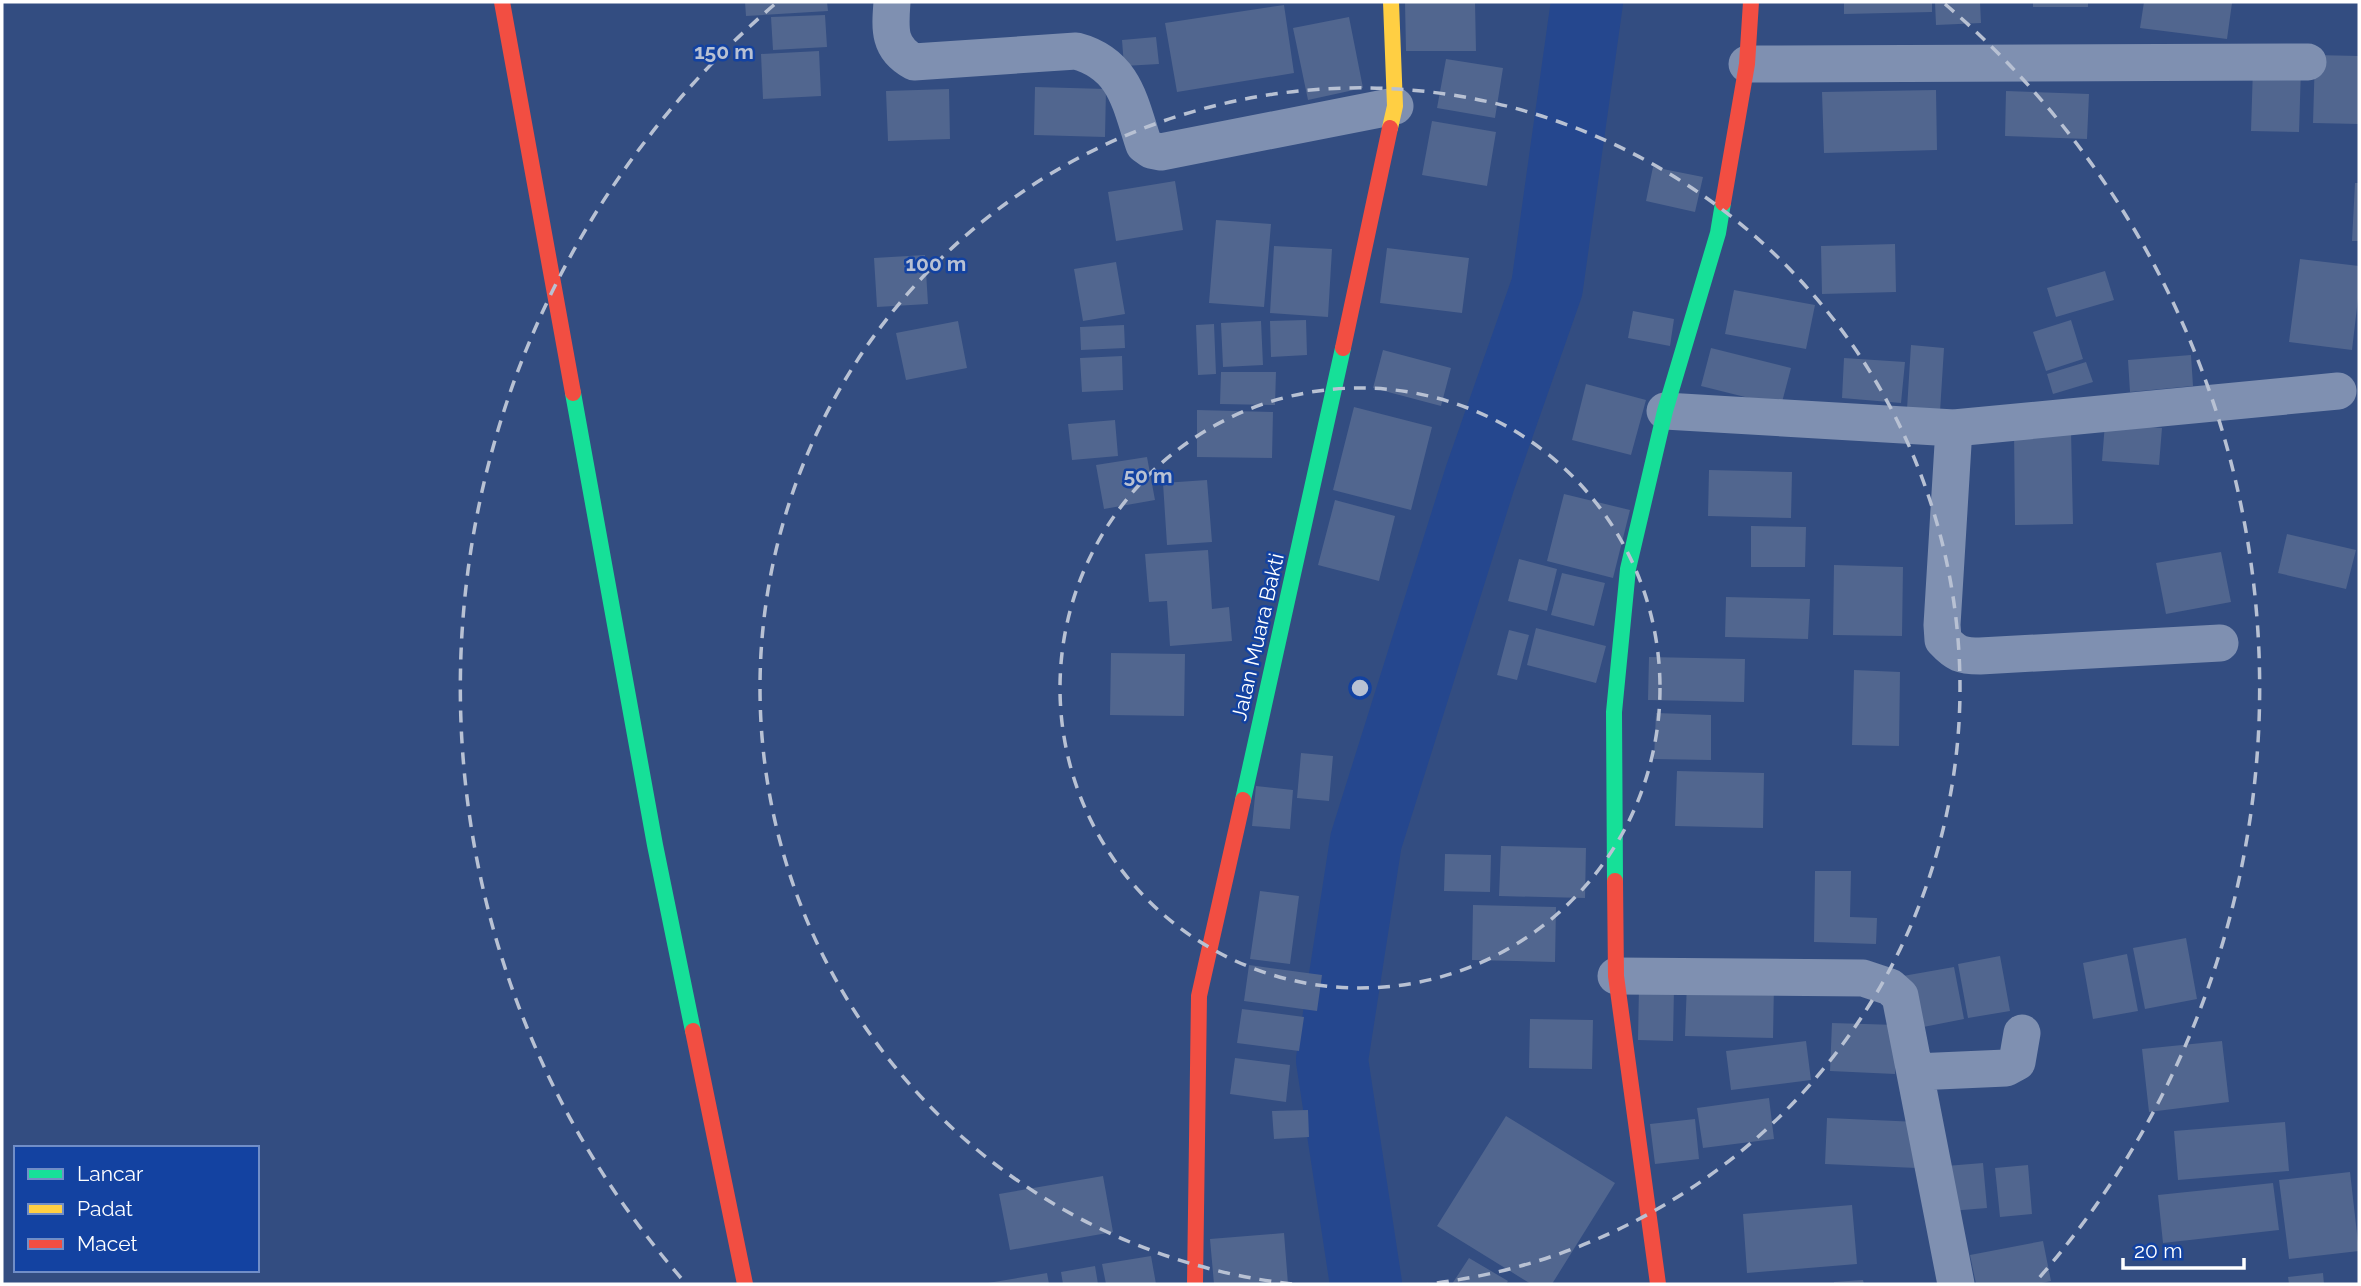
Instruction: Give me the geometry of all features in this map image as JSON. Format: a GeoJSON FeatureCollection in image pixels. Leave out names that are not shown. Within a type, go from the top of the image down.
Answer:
{"type":"FeatureCollection","features":[{"type":"Feature","properties":{"kind":"street"},"geometry":{"type":"LineString","coordinates":[[502,2],[655,845],[745,1284]]}},
{"type":"Feature","properties":{"kind":"street"},"geometry":{"type":"LineString","coordinates":[[892,2],[890,21],[894,47],[914,62],[1076,51],[1094,56],[1108,65],[1119,79],[1144,145],[1151,150],[1161,152],[1395,106]]}},
{"type":"Feature","properties":{"kind":"street","name":"Jalan Muara Bakti"},"geometry":{"type":"LineString","coordinates":[[1195,1284],[1199,996],[1395,106],[1391,2]]}},
{"type":"Feature","properties":{"kind":"street"},"geometry":{"type":"LineString","coordinates":[[1658,1284],[1616,975],[1614,712],[1628,569],[1665,411],[1718,233],[1746,64],[1751,2]]}},
{"type":"Feature","properties":{"kind":"street"},"geometry":{"type":"LineString","coordinates":[[1746,64],[2308,62]]}},
{"type":"Feature","properties":{"kind":"street"},"geometry":{"type":"LineString","coordinates":[[1665,411],[1954,428],[2338,391]]}},
{"type":"Feature","properties":{"kind":"street"},"geometry":{"type":"LineString","coordinates":[[1954,428],[1942,625],[1943,640],[1950,648],[1962,656],[1980,656],[2220,643]]}},
{"type":"Feature","properties":{"kind":"street"},"geometry":{"type":"LineString","coordinates":[[1616,975],[1863,978],[1881,982],[1900,996],[1955,1284]]}},
{"type":"Feature","properties":{"kind":"street"},"geometry":{"type":"LineString","coordinates":[[1915,1072],[2006,1068],[2017,1062],[2022,1033]]}},
{"type":"Feature","properties":{"kind":"building"},"geometry":{"type":"Polygon","coordinates":[[[745,2],[827,2],[828,11],[746,16],[745,2]]]}},
{"type":"Feature","properties":{"kind":"building"},"geometry":{"type":"Polygon","coordinates":[[[1405,2],[1475,2],[1476,51],[1406,51],[1405,2]]]}},
{"type":"Feature","properties":{"kind":"building"},"geometry":{"type":"Polygon","coordinates":[[[1844,2],[1932,2],[1932,12],[1844,14],[1844,2]]]}},
{"type":"Feature","properties":{"kind":"building"},"geometry":{"type":"Polygon","coordinates":[[[1935,2],[1980,2],[1981,23],[1936,25],[1935,2]]]}},
{"type":"Feature","properties":{"kind":"building"},"geometry":{"type":"Polygon","coordinates":[[[2033,2],[2088,2],[2088,7],[2033,7],[2033,2]]]}},
{"type":"Feature","properties":{"kind":"building"},"geometry":{"type":"Polygon","coordinates":[[[2144,2],[2232,3],[2227,39],[2140,28],[2144,2]]]}},
{"type":"Feature","properties":{"kind":"building"},"geometry":{"type":"Polygon","coordinates":[[[1284,5],[1294,73],[1177,92],[1165,23],[1284,5]]]}},
{"type":"Feature","properties":{"kind":"building"},"geometry":{"type":"Polygon","coordinates":[[[825,15],[827,47],[773,50],[771,17],[825,15]]]}},
{"type":"Feature","properties":{"kind":"building"},"geometry":{"type":"Polygon","coordinates":[[[1349,17],[1363,88],[1308,100],[1293,28],[1349,17]]]}},
{"type":"Feature","properties":{"kind":"building"},"geometry":{"type":"Polygon","coordinates":[[[1156,37],[1159,64],[1124,66],[1122,40],[1156,37]]]}},
{"type":"Feature","properties":{"kind":"building"},"geometry":{"type":"Polygon","coordinates":[[[819,51],[821,96],[763,99],[761,54],[819,51]]]}},
{"type":"Feature","properties":{"kind":"building"},"geometry":{"type":"Polygon","coordinates":[[[2315,55],[2359,56],[2359,124],[2313,123],[2315,55]]]}},
{"type":"Feature","properties":{"kind":"building"},"geometry":{"type":"Polygon","coordinates":[[[1446,59],[1503,68],[1495,118],[1437,108],[1446,59]]]}},
{"type":"Feature","properties":{"kind":"building"},"geometry":{"type":"Polygon","coordinates":[[[2253,67],[2301,68],[2299,132],[2251,131],[2253,67]]]}},
{"type":"Feature","properties":{"kind":"building"},"geometry":{"type":"Polygon","coordinates":[[[1035,87],[1106,89],[1105,137],[1034,135],[1035,87]]]}},
{"type":"Feature","properties":{"kind":"building"},"geometry":{"type":"Polygon","coordinates":[[[949,89],[950,139],[888,141],[886,91],[949,89]]]}},
{"type":"Feature","properties":{"kind":"building"},"geometry":{"type":"Polygon","coordinates":[[[1936,90],[1937,150],[1824,153],[1822,92],[1936,90]]]}},
{"type":"Feature","properties":{"kind":"building"},"geometry":{"type":"Polygon","coordinates":[[[2006,91],[2089,94],[2087,139],[2005,136],[2006,91]]]}},
{"type":"Feature","properties":{"kind":"building"},"geometry":{"type":"Polygon","coordinates":[[[1432,121],[1496,132],[1487,186],[1422,175],[1432,121]]]}},
{"type":"Feature","properties":{"kind":"building"},"geometry":{"type":"Polygon","coordinates":[[[1653,167],[1703,177],[1695,212],[1646,201],[1653,167]]]}},
{"type":"Feature","properties":{"kind":"building"},"geometry":{"type":"Polygon","coordinates":[[[1175,181],[1183,230],[1116,241],[1108,192],[1175,181]]]}},
{"type":"Feature","properties":{"kind":"building"},"geometry":{"type":"Polygon","coordinates":[[[2355,183],[2359,183],[2359,241],[2352,241],[2355,183]]]}},
{"type":"Feature","properties":{"kind":"building"},"geometry":{"type":"Polygon","coordinates":[[[1216,220],[1271,224],[1264,307],[1209,303],[1216,220]]]}},
{"type":"Feature","properties":{"kind":"building"},"geometry":{"type":"Polygon","coordinates":[[[1895,244],[1896,292],[1822,294],[1821,246],[1895,244]]]}},
{"type":"Feature","properties":{"kind":"building"},"geometry":{"type":"Polygon","coordinates":[[[1274,246],[1332,249],[1328,317],[1270,313],[1274,246]]]}},
{"type":"Feature","properties":{"kind":"building"},"geometry":{"type":"Polygon","coordinates":[[[1387,248],[1469,258],[1462,313],[1380,303],[1387,248]]]}},
{"type":"Feature","properties":{"kind":"building"},"geometry":{"type":"Polygon","coordinates":[[[925,255],[928,304],[877,307],[874,258],[925,255]]]}},
{"type":"Feature","properties":{"kind":"building"},"geometry":{"type":"Polygon","coordinates":[[[2300,259],[2359,266],[2352,350],[2289,342],[2300,259]]]}},
{"type":"Feature","properties":{"kind":"building"},"geometry":{"type":"Polygon","coordinates":[[[1116,262],[1125,314],[1083,321],[1074,269],[1116,262]]]}},
{"type":"Feature","properties":{"kind":"building"},"geometry":{"type":"Polygon","coordinates":[[[2105,271],[2114,300],[2056,317],[2047,288],[2105,271]]]}},
{"type":"Feature","properties":{"kind":"building"},"geometry":{"type":"Polygon","coordinates":[[[1734,290],[1815,305],[1806,349],[1725,334],[1734,290]]]}},
{"type":"Feature","properties":{"kind":"building"},"geometry":{"type":"Polygon","coordinates":[[[1633,311],[1674,319],[1670,346],[1628,338],[1633,311]]]}},
{"type":"Feature","properties":{"kind":"building"},"geometry":{"type":"Polygon","coordinates":[[[1306,320],[1307,355],[1271,357],[1270,321],[1306,320]]]}},
{"type":"Feature","properties":{"kind":"building"},"geometry":{"type":"Polygon","coordinates":[[[2071,320],[2083,359],[2046,371],[2033,332],[2071,320]]]}},
{"type":"Feature","properties":{"kind":"building"},"geometry":{"type":"Polygon","coordinates":[[[958,321],[967,368],[906,380],[896,333],[958,321]]]}},
{"type":"Feature","properties":{"kind":"building"},"geometry":{"type":"Polygon","coordinates":[[[1261,321],[1263,365],[1223,367],[1221,323],[1261,321]]]}},
{"type":"Feature","properties":{"kind":"building"},"geometry":{"type":"Polygon","coordinates":[[[1214,324],[1216,374],[1198,375],[1196,325],[1214,324]]]}},
{"type":"Feature","properties":{"kind":"building"},"geometry":{"type":"Polygon","coordinates":[[[1124,325],[1125,348],[1081,350],[1080,327],[1124,325]]]}},
{"type":"Feature","properties":{"kind":"building"},"geometry":{"type":"Polygon","coordinates":[[[1911,345],[1944,348],[1940,412],[1907,409],[1911,345]]]}},
{"type":"Feature","properties":{"kind":"building"},"geometry":{"type":"Polygon","coordinates":[[[1711,348],[1791,368],[1781,406],[1701,386],[1711,348]]]}},
{"type":"Feature","properties":{"kind":"building"},"geometry":{"type":"Polygon","coordinates":[[[1383,350],[1451,368],[1441,406],[1373,388],[1383,350]]]}},
{"type":"Feature","properties":{"kind":"building"},"geometry":{"type":"Polygon","coordinates":[[[2191,355],[2193,386],[2130,392],[2128,360],[2191,355]]]}},
{"type":"Feature","properties":{"kind":"building"},"geometry":{"type":"Polygon","coordinates":[[[1122,356],[1123,390],[1082,392],[1080,358],[1122,356]]]}},
{"type":"Feature","properties":{"kind":"building"},"geometry":{"type":"Polygon","coordinates":[[[1844,358],[1905,362],[1901,403],[1842,398],[1844,358]]]}},
{"type":"Feature","properties":{"kind":"building"},"geometry":{"type":"Polygon","coordinates":[[[2086,362],[2093,382],[2053,394],[2047,374],[2086,362]]]}},
{"type":"Feature","properties":{"kind":"building"},"geometry":{"type":"Polygon","coordinates":[[[1221,372],[1276,372],[1275,405],[1220,404],[1221,372]]]}},
{"type":"Feature","properties":{"kind":"building"},"geometry":{"type":"Polygon","coordinates":[[[1586,384],[1646,400],[1631,455],[1572,440],[1586,384]]]}},
{"type":"Feature","properties":{"kind":"building"},"geometry":{"type":"Polygon","coordinates":[[[1354,407],[1432,427],[1411,510],[1333,490],[1354,407]]]}},
{"type":"Feature","properties":{"kind":"building"},"geometry":{"type":"Polygon","coordinates":[[[1197,410],[1273,412],[1272,458],[1197,457],[1197,410]]]}},
{"type":"Feature","properties":{"kind":"building"},"geometry":{"type":"Polygon","coordinates":[[[1115,420],[1118,456],[1072,460],[1068,424],[1115,420]]]}},
{"type":"Feature","properties":{"kind":"building"},"geometry":{"type":"Polygon","coordinates":[[[2105,423],[2162,428],[2159,465],[2102,461],[2105,423]]]}},
{"type":"Feature","properties":{"kind":"building"},"geometry":{"type":"Polygon","coordinates":[[[2014,430],[2071,430],[2073,524],[2015,525],[2014,430]]]}},
{"type":"Feature","properties":{"kind":"building"},"geometry":{"type":"Polygon","coordinates":[[[1147,457],[1155,500],[1104,509],[1096,465],[1147,457]]]}},
{"type":"Feature","properties":{"kind":"building"},"geometry":{"type":"Polygon","coordinates":[[[1709,470],[1792,472],[1791,518],[1708,516],[1709,470]]]}},
{"type":"Feature","properties":{"kind":"building"},"geometry":{"type":"Polygon","coordinates":[[[1207,480],[1212,542],[1167,545],[1163,483],[1207,480]]]}},
{"type":"Feature","properties":{"kind":"building"},"geometry":{"type":"Polygon","coordinates":[[[1564,494],[1630,510],[1613,578],[1547,561],[1564,494]]]}},
{"type":"Feature","properties":{"kind":"building"},"geometry":{"type":"Polygon","coordinates":[[[1335,500],[1395,516],[1379,581],[1318,565],[1335,500]]]}},
{"type":"Feature","properties":{"kind":"building"},"geometry":{"type":"Polygon","coordinates":[[[1751,526],[1806,527],[1805,567],[1751,567],[1751,526]]]}},
{"type":"Feature","properties":{"kind":"building"},"geometry":{"type":"Polygon","coordinates":[[[2287,534],[2356,550],[2346,589],[2278,573],[2287,534]]]}},
{"type":"Feature","properties":{"kind":"building"},"geometry":{"type":"Polygon","coordinates":[[[1208,550],[1212,609],[1229,607],[1232,641],[1170,646],[1167,601],[1149,602],[1145,554],[1208,550]]]}},
{"type":"Feature","properties":{"kind":"building"},"geometry":{"type":"Polygon","coordinates":[[[2221,552],[2231,602],[2166,614],[2156,563],[2221,552]]]}},
{"type":"Feature","properties":{"kind":"building"},"geometry":{"type":"Polygon","coordinates":[[[1519,559],[1557,569],[1547,611],[1508,601],[1519,559]]]}},
{"type":"Feature","properties":{"kind":"building"},"geometry":{"type":"Polygon","coordinates":[[[1834,565],[1903,567],[1902,636],[1833,635],[1834,565]]]}},
{"type":"Feature","properties":{"kind":"building"},"geometry":{"type":"Polygon","coordinates":[[[1562,573],[1605,583],[1594,626],[1551,615],[1562,573]]]}},
{"type":"Feature","properties":{"kind":"building"},"geometry":{"type":"Polygon","coordinates":[[[1726,597],[1810,599],[1808,639],[1725,637],[1726,597]]]}},
{"type":"Feature","properties":{"kind":"building"},"geometry":{"type":"Polygon","coordinates":[[[1536,628],[1606,646],[1596,683],[1527,665],[1536,628]]]}},
{"type":"Feature","properties":{"kind":"building"},"geometry":{"type":"Polygon","coordinates":[[[1509,630],[1529,635],[1517,680],[1497,675],[1509,630]]]}},
{"type":"Feature","properties":{"kind":"building"},"geometry":{"type":"Polygon","coordinates":[[[1111,653],[1185,654],[1184,716],[1110,715],[1111,653]]]}},
{"type":"Feature","properties":{"kind":"building"},"geometry":{"type":"Polygon","coordinates":[[[1649,657],[1745,659],[1744,702],[1648,700],[1649,657]]]}},
{"type":"Feature","properties":{"kind":"building"},"geometry":{"type":"Polygon","coordinates":[[[1854,670],[1900,672],[1899,746],[1852,745],[1854,670]]]}},
{"type":"Feature","properties":{"kind":"building"},"geometry":{"type":"Polygon","coordinates":[[[1656,713],[1711,715],[1711,760],[1654,759],[1656,713]]]}},
{"type":"Feature","properties":{"kind":"building"},"geometry":{"type":"Polygon","coordinates":[[[1301,753],[1333,756],[1329,801],[1297,798],[1301,753]]]}},
{"type":"Feature","properties":{"kind":"building"},"geometry":{"type":"Polygon","coordinates":[[[1677,771],[1764,773],[1763,828],[1675,826],[1677,771]]]}},
{"type":"Feature","properties":{"kind":"building"},"geometry":{"type":"Polygon","coordinates":[[[1256,786],[1293,790],[1290,829],[1252,826],[1256,786]]]}},
{"type":"Feature","properties":{"kind":"building"},"geometry":{"type":"Polygon","coordinates":[[[1501,846],[1586,848],[1585,898],[1499,896],[1501,846]]]}},
{"type":"Feature","properties":{"kind":"building"},"geometry":{"type":"Polygon","coordinates":[[[1445,854],[1491,855],[1490,892],[1444,891],[1445,854]]]}},
{"type":"Feature","properties":{"kind":"building"},"geometry":{"type":"Polygon","coordinates":[[[1815,871],[1851,871],[1850,917],[1877,918],[1876,944],[1814,942],[1815,871]]]}},
{"type":"Feature","properties":{"kind":"building"},"geometry":{"type":"Polygon","coordinates":[[[1260,891],[1299,896],[1290,964],[1250,959],[1260,891]]]}},
{"type":"Feature","properties":{"kind":"building"},"geometry":{"type":"Polygon","coordinates":[[[1473,905],[1556,907],[1555,962],[1472,960],[1473,905]]]}},
{"type":"Feature","properties":{"kind":"building"},"geometry":{"type":"Polygon","coordinates":[[[2186,938],[2197,999],[2145,1009],[2133,948],[2186,938]]]}},
{"type":"Feature","properties":{"kind":"building"},"geometry":{"type":"Polygon","coordinates":[[[2127,954],[2138,1011],[2093,1019],[2083,963],[2127,954]]]}},
{"type":"Feature","properties":{"kind":"building"},"geometry":{"type":"Polygon","coordinates":[[[2000,956],[2010,1011],[1968,1018],[1958,964],[2000,956]]]}},
{"type":"Feature","properties":{"kind":"building"},"geometry":{"type":"Polygon","coordinates":[[[1249,965],[1322,975],[1317,1011],[1244,1001],[1249,965]]]}},
{"type":"Feature","properties":{"kind":"building"},"geometry":{"type":"Polygon","coordinates":[[[1954,967],[1964,1019],[1913,1029],[1903,976],[1954,967]]]}},
{"type":"Feature","properties":{"kind":"building"},"geometry":{"type":"Polygon","coordinates":[[[1687,982],[1774,984],[1773,1038],[1685,1036],[1687,982]]]}},
{"type":"Feature","properties":{"kind":"building"},"geometry":{"type":"Polygon","coordinates":[[[1639,987],[1674,988],[1673,1041],[1638,1040],[1639,987]]]}},
{"type":"Feature","properties":{"kind":"building"},"geometry":{"type":"Polygon","coordinates":[[[1242,1009],[1304,1017],[1299,1051],[1237,1043],[1242,1009]]]}},
{"type":"Feature","properties":{"kind":"building"},"geometry":{"type":"Polygon","coordinates":[[[1530,1019],[1593,1020],[1592,1069],[1529,1068],[1530,1019]]]}},
{"type":"Feature","properties":{"kind":"building"},"geometry":{"type":"Polygon","coordinates":[[[1832,1023],[1897,1025],[1895,1074],[1830,1071],[1832,1023]]]}},
{"type":"Feature","properties":{"kind":"building"},"geometry":{"type":"Polygon","coordinates":[[[1806,1041],[1811,1080],[1731,1090],[1726,1051],[1806,1041]]]}},
{"type":"Feature","properties":{"kind":"building"},"geometry":{"type":"Polygon","coordinates":[[[2222,1041],[2229,1102],[2149,1112],[2142,1049],[2222,1041]]]}},
{"type":"Feature","properties":{"kind":"building"},"geometry":{"type":"Polygon","coordinates":[[[1235,1058],[1290,1065],[1286,1102],[1230,1094],[1235,1058]]]}},
{"type":"Feature","properties":{"kind":"building"},"geometry":{"type":"Polygon","coordinates":[[[1769,1098],[1774,1139],[1703,1148],[1697,1108],[1769,1098]]]}},
{"type":"Feature","properties":{"kind":"building"},"geometry":{"type":"Polygon","coordinates":[[[1308,1110],[1309,1137],[1274,1139],[1272,1111],[1308,1110]]]}},
{"type":"Feature","properties":{"kind":"building"},"geometry":{"type":"Polygon","coordinates":[[[1506,1116],[1615,1183],[1552,1284],[1531,1284],[1437,1226],[1506,1116]]]}},
{"type":"Feature","properties":{"kind":"building"},"geometry":{"type":"Polygon","coordinates":[[[1827,1118],[1919,1122],[1917,1168],[1825,1164],[1827,1118]]]}},
{"type":"Feature","properties":{"kind":"building"},"geometry":{"type":"Polygon","coordinates":[[[1695,1119],[1699,1159],[1655,1164],[1650,1124],[1695,1119]]]}},
{"type":"Feature","properties":{"kind":"building"},"geometry":{"type":"Polygon","coordinates":[[[2285,1122],[2289,1171],[2178,1180],[2174,1131],[2285,1122]]]}},
{"type":"Feature","properties":{"kind":"building"},"geometry":{"type":"Polygon","coordinates":[[[1983,1163],[1987,1208],[1950,1211],[1946,1166],[1983,1163]]]}},
{"type":"Feature","properties":{"kind":"building"},"geometry":{"type":"Polygon","coordinates":[[[2028,1165],[2032,1214],[2000,1217],[1995,1168],[2028,1165]]]}},
{"type":"Feature","properties":{"kind":"building"},"geometry":{"type":"Polygon","coordinates":[[[2350,1172],[2359,1251],[2289,1259],[2279,1180],[2350,1172]]]}},
{"type":"Feature","properties":{"kind":"building"},"geometry":{"type":"Polygon","coordinates":[[[1103,1176],[1113,1232],[1010,1250],[999,1194],[1103,1176]]]}},
{"type":"Feature","properties":{"kind":"building"},"geometry":{"type":"Polygon","coordinates":[[[2273,1183],[2279,1230],[2163,1243],[2158,1195],[2273,1183]]]}},
{"type":"Feature","properties":{"kind":"building"},"geometry":{"type":"Polygon","coordinates":[[[1852,1205],[1857,1264],[1747,1273],[1743,1214],[1852,1205]]]}},
{"type":"Feature","properties":{"kind":"building"},"geometry":{"type":"Polygon","coordinates":[[[1284,1233],[1288,1284],[1214,1284],[1210,1239],[1284,1233]]]}},
{"type":"Feature","properties":{"kind":"building"},"geometry":{"type":"Polygon","coordinates":[[[2043,1241],[2051,1281],[2037,1284],[1976,1284],[1970,1255],[2043,1241]]]}},
{"type":"Feature","properties":{"kind":"building"},"geometry":{"type":"Polygon","coordinates":[[[1151,1256],[1156,1284],[1106,1284],[1102,1264],[1151,1256]]]}},
{"type":"Feature","properties":{"kind":"building"},"geometry":{"type":"Polygon","coordinates":[[[1469,1258],[1508,1281],[1506,1284],[1452,1284],[1469,1258]]]}},
{"type":"Feature","properties":{"kind":"building"},"geometry":{"type":"Polygon","coordinates":[[[1095,1266],[1098,1284],[1063,1284],[1061,1272],[1095,1266]]]}},
{"type":"Feature","properties":{"kind":"building"},"geometry":{"type":"Polygon","coordinates":[[[1047,1273],[1049,1284],[988,1284],[988,1283],[1047,1273]]]}},
{"type":"Feature","properties":{"kind":"building"},"geometry":{"type":"Polygon","coordinates":[[[2323,1273],[2324,1284],[2289,1284],[2288,1277],[2323,1273]]]}},
{"type":"Feature","properties":{"kind":"building"},"geometry":{"type":"Polygon","coordinates":[[[1863,1280],[1864,1284],[1834,1284],[1834,1282],[1863,1280]]]}},
{"type":"Feature","properties":{"kind":"waterway"},"geometry":{"type":"LineString","coordinates":[[1366,1284],[1332,1060],[1366,841],[1480,478],[1547,287],[1587,2]]}},
{"type":"Feature","properties":{"kind":"traffic: fast"},"geometry":{"type":"LineString","coordinates":[[1615,881],[1614,712],[1628,569],[1665,411],[1718,233],[1723,203]]}},
{"type":"Feature","properties":{"kind":"traffic: fast"},"geometry":{"type":"LineString","coordinates":[[1243,800],[1343,348]]}},
{"type":"Feature","properties":{"kind":"traffic: fast"},"geometry":{"type":"LineString","coordinates":[[573,393],[655,845],[693,1031]]}},
{"type":"Feature","properties":{"kind":"traffic: slow"},"geometry":{"type":"LineString","coordinates":[[1390,128],[1395,106],[1391,2]]}},
{"type":"Feature","properties":{"kind":"traffic: jam"},"geometry":{"type":"LineString","coordinates":[[502,2],[573,393]]}},
{"type":"Feature","properties":{"kind":"traffic: jam"},"geometry":{"type":"LineString","coordinates":[[1723,203],[1747,64],[1751,2]]}},
{"type":"Feature","properties":{"kind":"traffic: jam"},"geometry":{"type":"LineString","coordinates":[[1343,348],[1390,128]]}},
{"type":"Feature","properties":{"kind":"traffic: jam"},"geometry":{"type":"LineString","coordinates":[[1195,1284],[1199,996],[1243,800]]}},
{"type":"Feature","properties":{"kind":"traffic: jam"},"geometry":{"type":"LineString","coordinates":[[1615,881],[1616,976],[1658,1284]]}},
{"type":"Feature","properties":{"kind":"traffic: jam"},"geometry":{"type":"LineString","coordinates":[[693,1031],[745,1284]]}}]}
